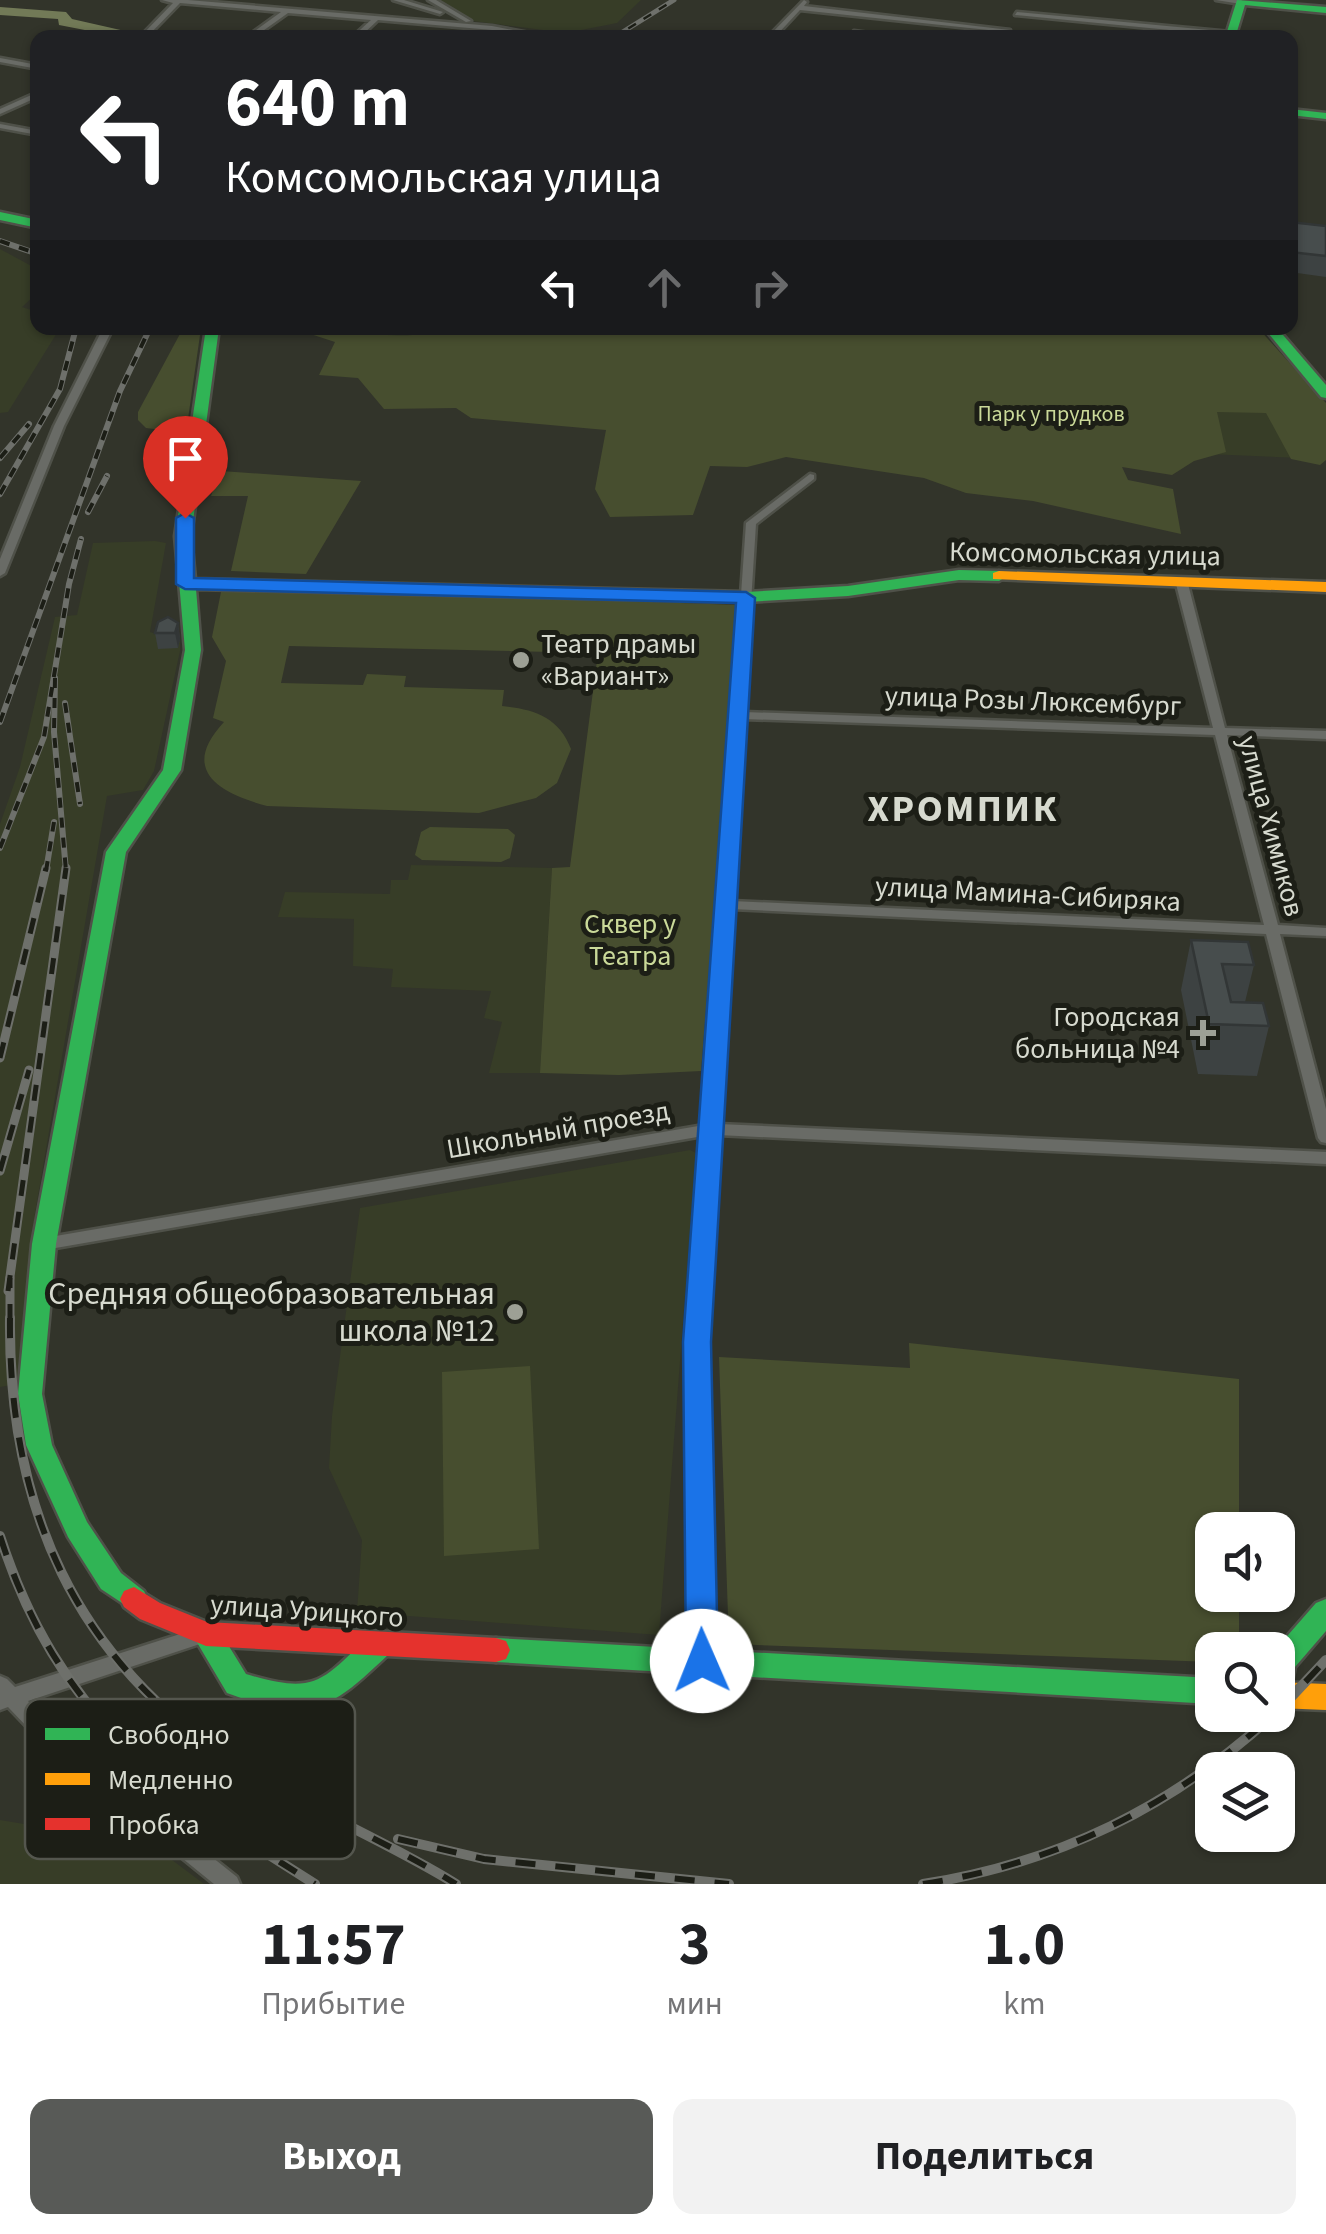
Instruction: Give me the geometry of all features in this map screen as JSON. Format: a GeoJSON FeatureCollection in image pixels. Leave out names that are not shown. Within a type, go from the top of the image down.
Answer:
{"type":"FeatureCollection","features":[{"type":"Feature","properties":{"kind":"street"},"geometry":{"type":"LineString","coordinates":[[165,0],[501,30]]}},
{"type":"Feature","properties":{"kind":"street"},"geometry":{"type":"LineString","coordinates":[[396,0],[482,27]]}},
{"type":"Feature","properties":{"kind":"street"},"geometry":{"type":"LineString","coordinates":[[431,0],[450,15]]}},
{"type":"Feature","properties":{"kind":"street"},"geometry":{"type":"LineString","coordinates":[[778,30],[806,0]]}},
{"type":"Feature","properties":{"kind":"street"},"geometry":{"type":"LineString","coordinates":[[1007,30],[1024,0]]}},
{"type":"Feature","properties":{"kind":"street"},"geometry":{"type":"LineString","coordinates":[[150,30],[178,1]]}},
{"type":"Feature","properties":{"kind":"street"},"geometry":{"type":"LineString","coordinates":[[1231,30],[1234,1],[1326,10]]}},
{"type":"Feature","properties":{"kind":"street"},"geometry":{"type":"LineString","coordinates":[[800,8],[981,30]]}},
{"type":"Feature","properties":{"kind":"street"},"geometry":{"type":"LineString","coordinates":[[260,30],[286,12]]}},
{"type":"Feature","properties":{"kind":"street"},"geometry":{"type":"LineString","coordinates":[[1017,14],[1172,30]]}},
{"type":"Feature","properties":{"kind":"street"},"geometry":{"type":"LineString","coordinates":[[857,30],[868,15]]}},
{"type":"Feature","properties":{"kind":"street"},"geometry":{"type":"LineString","coordinates":[[363,30],[376,19]]}},
{"type":"Feature","properties":{"kind":"street"},"geometry":{"type":"LineString","coordinates":[[928,30],[934,22]]}},
{"type":"Feature","properties":{"kind":"street"},"geometry":{"type":"LineString","coordinates":[[0,60],[30,66]]}},
{"type":"Feature","properties":{"kind":"street"},"geometry":{"type":"LineString","coordinates":[[0,112],[30,98]]}},
{"type":"Feature","properties":{"kind":"street"},"geometry":{"type":"LineString","coordinates":[[1298,113],[1326,116]]}},
{"type":"Feature","properties":{"kind":"street"},"geometry":{"type":"LineString","coordinates":[[0,126],[30,132]]}},
{"type":"Feature","properties":{"kind":"street"},"geometry":{"type":"LineString","coordinates":[[0,216],[30,222]]}},
{"type":"Feature","properties":{"kind":"street"},"geometry":{"type":"LineString","coordinates":[[0,573],[59,426],[104,335]]}},
{"type":"Feature","properties":{"kind":"street","name":"улица Урицкого"},"geometry":{"type":"LineString","coordinates":[[211,335],[183,536],[193,650],[172,770],[116,852],[44,1244],[30,1394],[40,1445],[77,1529],[111,1580],[150,1611],[206,1634],[1195,1690]]}},
{"type":"Feature","properties":{"kind":"street"},"geometry":{"type":"LineString","coordinates":[[1276,335],[1326,394]]}},
{"type":"Feature","properties":{"kind":"street"},"geometry":{"type":"LineString","coordinates":[[702,1661],[696,1366],[752,524],[810,477]]}},
{"type":"Feature","properties":{"kind":"street","name":"Комсомольская улица"},"geometry":{"type":"LineString","coordinates":[[185,584],[746,598],[832,593],[959,575],[1326,588]]}},
{"type":"Feature","properties":{"kind":"street","name":"улица Химиков"},"geometry":{"type":"LineString","coordinates":[[1182,584],[1326,1138]]}},
{"type":"Feature","properties":{"kind":"street","name":"улица Розы Люксембург"},"geometry":{"type":"LineString","coordinates":[[738,716],[1326,735]]}},
{"type":"Feature","properties":{"kind":"street","name":"улица Мамина-Сибиряка"},"geometry":{"type":"LineString","coordinates":[[727,905],[1326,932]]}},
{"type":"Feature","properties":{"kind":"street","name":"Школьный проезд"},"geometry":{"type":"LineString","coordinates":[[44,1244],[712,1129],[1326,1158]]}},
{"type":"Feature","properties":{"kind":"street"},"geometry":{"type":"LineString","coordinates":[[1295,1647],[1326,1611]]}},
{"type":"Feature","properties":{"kind":"street"},"geometry":{"type":"LineString","coordinates":[[25,1715],[4,1695],[206,1634],[237,1684],[281,1699]]}},
{"type":"Feature","properties":{"kind":"street"},"geometry":{"type":"LineString","coordinates":[[315,1699],[330,1692],[380,1644]]}},
{"type":"Feature","properties":{"kind":"street"},"geometry":{"type":"LineString","coordinates":[[1295,1695],[1326,1697]]}},
{"type":"Feature","properties":{"kind":"street"},"geometry":{"type":"LineString","coordinates":[[199,1859],[230,1884]]}},
{"type":"Feature","properties":{"kind":"shaded area"},"geometry":{"type":"Polygon","coordinates":[[[438,0],[641,0],[617,23],[581,30],[543,30],[465,20],[438,0]]]}},
{"type":"Feature","properties":{"kind":"shaded area"},"geometry":{"type":"Polygon","coordinates":[[[0,249],[30,265],[30,300],[22,307],[30,310],[30,335],[56,335],[8,412],[0,413],[0,249]]]}},
{"type":"Feature","properties":{"kind":"shaded area"},"geometry":{"type":"Polygon","coordinates":[[[1172,399],[1301,403],[1326,459],[1184,453],[1172,399]]]}},
{"type":"Feature","properties":{"kind":"shaded area"},"geometry":{"type":"Polygon","coordinates":[[[93,543],[166,543],[150,632],[180,642],[180,651],[154,771],[143,790],[107,796],[35,1213],[17,1384],[0,1387],[0,824],[20,767],[55,617],[77,615],[93,543]]]}},
{"type":"Feature","properties":{"kind":"shaded area"},"geometry":{"type":"Polygon","coordinates":[[[411,865],[552,868],[540,1073],[489,1073],[502,1022],[484,1018],[491,991],[391,987],[393,969],[353,966],[354,919],[278,917],[285,892],[390,894],[391,880],[408,880],[411,865]]]}},
{"type":"Feature","properties":{"kind":"shaded area","name":"Средняя общеобразовательная школа №12"},"geometry":{"type":"Polygon","coordinates":[[[690,1150],[696,1153],[659,1635],[357,1612],[362,1540],[329,1468],[332,1416],[360,1208],[690,1150]]]}},
{"type":"Feature","properties":{"kind":"shaded area"},"geometry":{"type":"Polygon","coordinates":[[[0,1820],[25,1824],[25,1859],[171,1859],[204,1884],[0,1884],[0,1820]]]}},
{"type":"Feature","properties":{"kind":"green space"},"geometry":{"type":"Polygon","coordinates":[[[179,335],[200,335],[186,433],[146,428],[138,420],[138,412],[179,335]]]}},
{"type":"Feature","properties":{"kind":"green space","name":"Парк у прудков"},"geometry":{"type":"Polygon","coordinates":[[[314,335],[1264,335],[1326,403],[1326,460],[1320,465],[1291,459],[1266,413],[1217,412],[1226,452],[1194,461],[1172,475],[1122,467],[1128,480],[1173,489],[1181,534],[1033,501],[966,493],[924,478],[786,457],[747,467],[710,466],[693,515],[610,517],[595,489],[606,430],[471,418],[456,408],[384,409],[358,378],[319,375],[335,342],[314,335]]]}},
{"type":"Feature","properties":{"kind":"green space"},"geometry":{"type":"Polygon","coordinates":[[[220,471],[361,481],[306,574],[231,571],[248,496],[211,496],[220,471]]]}},
{"type":"Feature","properties":{"kind":"green space","name":"Сквер у Театра"},"geometry":{"type":"Polygon","coordinates":[[[222,587],[739,605],[701,1071],[540,1073],[552,868],[570,867],[598,653],[289,646],[281,683],[363,685],[367,674],[406,676],[404,687],[504,690],[502,706],[544,717],[560,729],[571,749],[557,783],[536,798],[479,813],[267,806],[220,786],[205,766],[211,739],[224,722],[213,718],[226,661],[212,637],[222,587]]]}},
{"type":"Feature","properties":{"kind":"green space"},"geometry":{"type":"Polygon","coordinates":[[[430,827],[508,829],[515,835],[510,858],[501,862],[422,860],[415,855],[421,832],[430,827]]]}},
{"type":"Feature","properties":{"kind":"green space"},"geometry":{"type":"Polygon","coordinates":[[[909,1343],[1239,1379],[1239,1512],[1195,1512],[1195,1612],[1239,1612],[1239,1632],[1195,1632],[1195,1661],[729,1644],[719,1357],[910,1368],[909,1343]]]}},
{"type":"Feature","properties":{"kind":"green space"},"geometry":{"type":"Polygon","coordinates":[[[530,1366],[539,1549],[444,1556],[442,1372],[530,1366]]]}},
{"type":"Feature","properties":{"kind":"building"},"geometry":{"type":"Polygon","coordinates":[[[1298,223],[1326,226],[1326,256],[1298,253],[1298,223]]]}},
{"type":"Feature","properties":{"kind":"building"},"geometry":{"type":"Polygon","coordinates":[[[168,617],[178,623],[175,633],[155,633],[158,622],[168,617]]]}},
{"type":"Feature","properties":{"kind":"building"},"geometry":{"type":"Polygon","coordinates":[[[1191,940],[1248,942],[1254,965],[1222,964],[1231,1002],[1263,1003],[1269,1026],[1209,1024],[1191,940]]]}},
{"type":"Feature","properties":{"kind":"waterway"},"geometry":{"type":"LineString","coordinates":[[0,11],[66,16],[64,22],[107,30]]}},
{"type":"Feature","properties":{"kind":"railway"},"geometry":{"type":"LineString","coordinates":[[626,30],[674,0]]}},
{"type":"Feature","properties":{"kind":"railway"},"geometry":{"type":"LineString","coordinates":[[0,241],[30,251]]}},
{"type":"Feature","properties":{"kind":"railway"},"geometry":{"type":"LineString","coordinates":[[0,494],[60,389],[74,335]]}},
{"type":"Feature","properties":{"kind":"railway"},"geometry":{"type":"LineString","coordinates":[[0,722],[120,391],[147,335]]}},
{"type":"Feature","properties":{"kind":"railway"},"geometry":{"type":"LineString","coordinates":[[0,458],[29,424]]}},
{"type":"Feature","properties":{"kind":"railway"},"geometry":{"type":"LineString","coordinates":[[88,512],[107,476]]}},
{"type":"Feature","properties":{"kind":"railway"},"geometry":{"type":"LineString","coordinates":[[0,848],[44,737],[69,584],[81,539]]}},
{"type":"Feature","properties":{"kind":"railway"},"geometry":{"type":"LineString","coordinates":[[55,678],[54,732],[66,869]]}},
{"type":"Feature","properties":{"kind":"railway"},"geometry":{"type":"LineString","coordinates":[[65,703],[80,804]]}},
{"type":"Feature","properties":{"kind":"railway"},"geometry":{"type":"LineString","coordinates":[[46,871],[54,822]]}},
{"type":"Feature","properties":{"kind":"railway"},"geometry":{"type":"LineString","coordinates":[[0,1058],[46,868]]}},
{"type":"Feature","properties":{"kind":"railway"},"geometry":{"type":"LineString","coordinates":[[8,1291],[66,869]]}},
{"type":"Feature","properties":{"kind":"railway"},"geometry":{"type":"LineString","coordinates":[[0,1171],[29,1070]]}},
{"type":"Feature","properties":{"kind":"railway"},"geometry":{"type":"LineString","coordinates":[[10,1278],[10,1318]]}},
{"type":"Feature","properties":{"kind":"railway"},"geometry":{"type":"LineString","coordinates":[[10,1318],[12,1387],[22,1453],[38,1514],[62,1572],[93,1627],[132,1677],[155,1699]]}},
{"type":"Feature","properties":{"kind":"railway"},"geometry":{"type":"LineString","coordinates":[[0,1536],[24,1599],[52,1653],[84,1699]]}},
{"type":"Feature","properties":{"kind":"railway"},"geometry":{"type":"LineString","coordinates":[[1295,1693],[1326,1660]]}},
{"type":"Feature","properties":{"kind":"railway"},"geometry":{"type":"LineString","coordinates":[[923,1884],[1020,1862],[1111,1826],[1195,1777],[1253,1732]]}},
{"type":"Feature","properties":{"kind":"railway"},"geometry":{"type":"LineString","coordinates":[[355,1829],[456,1884]]}},
{"type":"Feature","properties":{"kind":"railway"},"geometry":{"type":"LineString","coordinates":[[398,1839],[484,1859],[729,1884]]}},
{"type":"Feature","properties":{"kind":"railway"},"geometry":{"type":"LineString","coordinates":[[276,1859],[315,1884]]}},
{"type":"Feature","properties":{"kind":"traffic: fast"},"geometry":{"type":"LineString","coordinates":[[1233,30],[1242,0]]}},
{"type":"Feature","properties":{"kind":"traffic: fast"},"geometry":{"type":"LineString","coordinates":[[1241,2],[1326,10]]}},
{"type":"Feature","properties":{"kind":"traffic: fast"},"geometry":{"type":"LineString","coordinates":[[1298,113],[1326,116]]}},
{"type":"Feature","properties":{"kind":"traffic: fast"},"geometry":{"type":"LineString","coordinates":[[0,216],[30,222]]}},
{"type":"Feature","properties":{"kind":"traffic: fast"},"geometry":{"type":"LineString","coordinates":[[134,1599],[111,1581],[77,1529],[39,1445],[30,1394],[44,1244],[116,852],[172,770],[193,650],[183,536],[211,335]]}},
{"type":"Feature","properties":{"kind":"traffic: fast"},"geometry":{"type":"LineString","coordinates":[[1276,335],[1326,394]]}},
{"type":"Feature","properties":{"kind":"traffic: fast"},"geometry":{"type":"LineString","coordinates":[[185,584],[746,597],[848,591],[959,575],[999,576]]}},
{"type":"Feature","properties":{"kind":"traffic: fast"},"geometry":{"type":"LineString","coordinates":[[1295,1647],[1326,1611]]}},
{"type":"Feature","properties":{"kind":"traffic: fast"},"geometry":{"type":"LineString","coordinates":[[206,1634],[237,1684],[303,1699],[330,1689],[380,1644]]}},
{"type":"Feature","properties":{"kind":"traffic: fast"},"geometry":{"type":"LineString","coordinates":[[496,1650],[1195,1690]]}},
{"type":"Feature","properties":{"kind":"traffic: slow"},"geometry":{"type":"LineString","coordinates":[[999,576],[1326,587]]}},
{"type":"Feature","properties":{"kind":"traffic: slow"},"geometry":{"type":"LineString","coordinates":[[1295,1696],[1326,1697]]}},
{"type":"Feature","properties":{"kind":"traffic: jam"},"geometry":{"type":"LineString","coordinates":[[134,1599],[150,1611],[206,1634],[496,1650]]}},
{"type":"Feature","properties":{"kind":"place","name":"Театр драмы «Вариант»"},"geometry":{"type":"Point","coordinates":[521,660]}},
{"type":"Feature","properties":{"kind":"place","name":"Городская больница №4"},"geometry":{"type":"Point","coordinates":[1203,1033]}},
{"type":"Feature","properties":{"kind":"place","name":"Средняя общеобразовательная школа №12"},"geometry":{"type":"Point","coordinates":[515,1312]}},
{"type":"Feature","properties":{"kind":"district","name":"ХРОМПИК"},"geometry":{"type":"Point","coordinates":[963,809]}},
{"type":"Feature","properties":{"kind":"route"},"geometry":{"type":"LineString","coordinates":[[185,518],[185,584],[746,598],[697,1342],[702,1661]]}}]}
